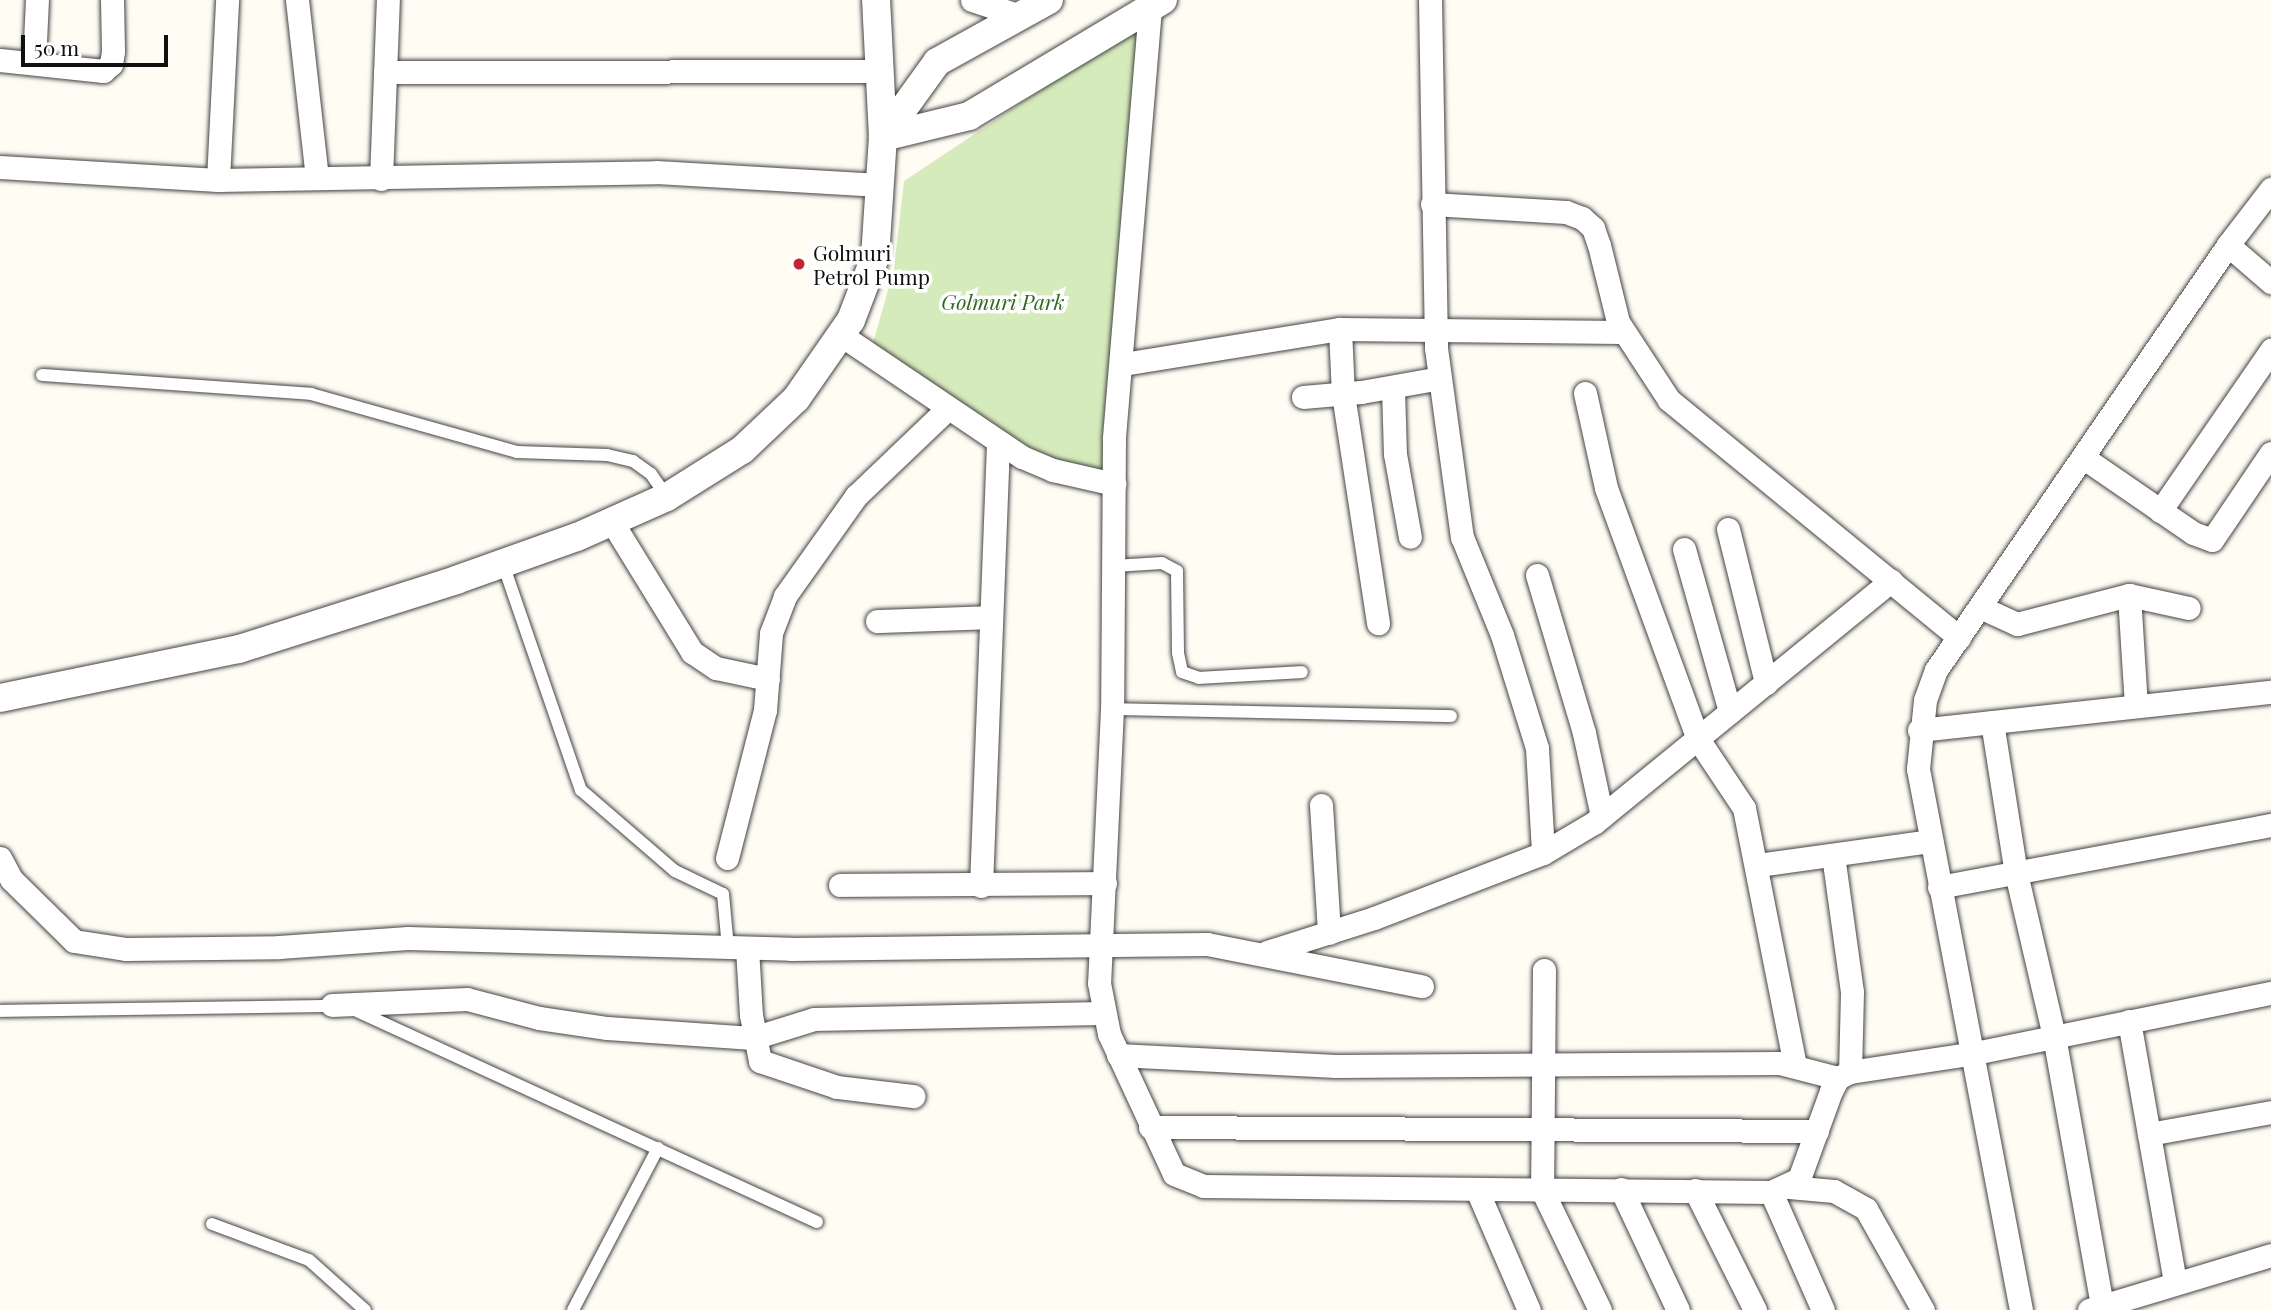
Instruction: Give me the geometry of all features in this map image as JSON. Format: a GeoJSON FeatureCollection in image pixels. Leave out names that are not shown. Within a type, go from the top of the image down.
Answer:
{"type":"FeatureCollection","features":[{"type":"Feature","properties":{"kind":"street"},"geometry":{"type":"LineString","coordinates":[[34,63],[37,0]]}},
{"type":"Feature","properties":{"kind":"street"},"geometry":{"type":"LineString","coordinates":[[0,60],[103,71],[111,64],[113,51],[112,0]]}},
{"type":"Feature","properties":{"kind":"street"},"geometry":{"type":"LineString","coordinates":[[218,180],[226,0]]}},
{"type":"Feature","properties":{"kind":"street"},"geometry":{"type":"LineString","coordinates":[[297,0],[317,177]]}},
{"type":"Feature","properties":{"kind":"street"},"geometry":{"type":"LineString","coordinates":[[381,179],[388,0]]}},
{"type":"Feature","properties":{"kind":"street"},"geometry":{"type":"LineString","coordinates":[[0,698],[239,649],[503,564],[612,522],[667,497],[741,450],[787,408],[841,335],[851,320],[875,257],[883,137],[876,0]]}},
{"type":"Feature","properties":{"kind":"street"},"geometry":{"type":"LineString","coordinates":[[972,0],[1020,16]]}},
{"type":"Feature","properties":{"kind":"street"},"geometry":{"type":"LineString","coordinates":[[883,137],[937,62],[1049,0]]}},
{"type":"Feature","properties":{"kind":"street"},"geometry":{"type":"LineString","coordinates":[[1430,0],[1434,329],[1440,378],[1462,537],[1502,635],[1537,748],[1543,853]]}},
{"type":"Feature","properties":{"kind":"street"},"geometry":{"type":"LineString","coordinates":[[883,137],[969,116],[1157,4]]}},
{"type":"Feature","properties":{"kind":"street"},"geometry":{"type":"LineString","coordinates":[[1157,4],[1125,273],[1114,484],[1112,709],[1101,1013],[1150,1127],[1174,1174],[1203,1186],[1542,1191],[1833,1191],[1866,1209],[1923,1310]]}},
{"type":"Feature","properties":{"kind":"street"},"geometry":{"type":"LineString","coordinates":[[385,72],[880,71]]}},
{"type":"Feature","properties":{"kind":"street"},"geometry":{"type":"LineString","coordinates":[[0,167],[218,180],[656,172],[880,185]]}},
{"type":"Feature","properties":{"kind":"street"},"geometry":{"type":"LineString","coordinates":[[2021,1310],[1975,1053],[1918,769],[1919,730],[1936,670],[2228,245],[2271,189]]}},
{"type":"Feature","properties":{"kind":"street"},"geometry":{"type":"LineString","coordinates":[[1432,204],[1566,212],[1582,218],[1593,228],[1623,332],[1669,400],[1959,637]]}},
{"type":"Feature","properties":{"kind":"street"},"geometry":{"type":"LineString","coordinates":[[2228,245],[2271,282]]}},
{"type":"Feature","properties":{"kind":"street"},"geometry":{"type":"LineString","coordinates":[[1122,364],[1340,329],[1623,332]]}},
{"type":"Feature","properties":{"kind":"street"},"geometry":{"type":"LineString","coordinates":[[1340,329],[1343,394],[1378,624]]}},
{"type":"Feature","properties":{"kind":"street"},"geometry":{"type":"LineString","coordinates":[[841,335],[998,443],[1053,470],[1114,484]]}},
{"type":"Feature","properties":{"kind":"street"},"geometry":{"type":"LineString","coordinates":[[2160,510],[2271,350]]}},
{"type":"Feature","properties":{"kind":"street"},"geometry":{"type":"LineString","coordinates":[[1303,397],[1393,388],[1440,378]]}},
{"type":"Feature","properties":{"kind":"street"},"geometry":{"type":"LineString","coordinates":[[1393,388],[1395,454],[1410,537]]}},
{"type":"Feature","properties":{"kind":"street"},"geometry":{"type":"LineString","coordinates":[[1585,393],[1606,488],[1698,739],[1744,808],[1758,865],[1795,1065]]}},
{"type":"Feature","properties":{"kind":"street"},"geometry":{"type":"LineString","coordinates":[[727,858],[762,725],[771,634],[800,570],[856,496],[948,408]]}},
{"type":"Feature","properties":{"kind":"street"},"geometry":{"type":"LineString","coordinates":[[981,886],[989,617],[998,443]]}},
{"type":"Feature","properties":{"kind":"street"},"geometry":{"type":"LineString","coordinates":[[2084,458],[2160,510],[2212,540],[2271,453]]}},
{"type":"Feature","properties":{"kind":"street"},"geometry":{"type":"LineString","coordinates":[[612,522],[692,652],[716,668],[768,679]]}},
{"type":"Feature","properties":{"kind":"street"},"geometry":{"type":"LineString","coordinates":[[1728,529],[1766,683]]}},
{"type":"Feature","properties":{"kind":"street"},"geometry":{"type":"LineString","coordinates":[[1684,549],[1730,712]]}},
{"type":"Feature","properties":{"kind":"street"},"geometry":{"type":"LineString","coordinates":[[1538,575],[1581,721],[1602,816]]}},
{"type":"Feature","properties":{"kind":"street"},"geometry":{"type":"LineString","coordinates":[[1264,953],[1329,933],[1543,853],[1602,816],[1891,581]]}},
{"type":"Feature","properties":{"kind":"street"},"geometry":{"type":"LineString","coordinates":[[1980,607],[2017,624],[2129,595],[2189,608]]}},
{"type":"Feature","properties":{"kind":"street"},"geometry":{"type":"LineString","coordinates":[[2129,595],[2136,706]]}},
{"type":"Feature","properties":{"kind":"street"},"geometry":{"type":"LineString","coordinates":[[877,621],[989,617]]}},
{"type":"Feature","properties":{"kind":"street"},"geometry":{"type":"LineString","coordinates":[[1919,730],[2271,692]]}},
{"type":"Feature","properties":{"kind":"street"},"geometry":{"type":"LineString","coordinates":[[1992,722],[2016,873],[2053,1036],[2095,1308],[2271,1255]]}},
{"type":"Feature","properties":{"kind":"street"},"geometry":{"type":"LineString","coordinates":[[1321,805],[1329,933]]}},
{"type":"Feature","properties":{"kind":"street"},"geometry":{"type":"LineString","coordinates":[[1940,887],[2271,825]]}},
{"type":"Feature","properties":{"kind":"street"},"geometry":{"type":"LineString","coordinates":[[1758,865],[1931,841]]}},
{"type":"Feature","properties":{"kind":"street"},"geometry":{"type":"LineString","coordinates":[[1780,1190],[1800,1179],[1817,1131],[1844,1075],[1852,992],[1833,855]]}},
{"type":"Feature","properties":{"kind":"street"},"geometry":{"type":"LineString","coordinates":[[0,858],[11,879],[58,929],[74,940],[95,945],[279,947],[408,938],[737,948],[1207,944],[1422,986]]}},
{"type":"Feature","properties":{"kind":"street"},"geometry":{"type":"LineString","coordinates":[[840,885],[1105,883]]}},
{"type":"Feature","properties":{"kind":"street"},"geometry":{"type":"LineString","coordinates":[[737,948],[753,1038],[760,1061],[769,1067],[837,1087],[913,1096]]}},
{"type":"Feature","properties":{"kind":"street"},"geometry":{"type":"LineString","coordinates":[[1544,970],[1542,1191],[1600,1310]]}},
{"type":"Feature","properties":{"kind":"street"},"geometry":{"type":"LineString","coordinates":[[1118,1055],[1336,1066],[1543,1063],[1795,1065],[1844,1075],[1975,1053],[2271,993]]}},
{"type":"Feature","properties":{"kind":"street"},"geometry":{"type":"LineString","coordinates":[[332,1005],[467,999],[539,1018],[607,1028],[753,1038],[814,1019],[1101,1013]]}},
{"type":"Feature","properties":{"kind":"street"},"geometry":{"type":"LineString","coordinates":[[2129,1021],[2175,1282]]}},
{"type":"Feature","properties":{"kind":"street"},"geometry":{"type":"LineString","coordinates":[[2149,1134],[2271,1112]]}},
{"type":"Feature","properties":{"kind":"street"},"geometry":{"type":"LineString","coordinates":[[1150,1127],[1543,1126],[1817,1131]]}},
{"type":"Feature","properties":{"kind":"street"},"geometry":{"type":"LineString","coordinates":[[1621,1189],[1678,1310]]}},
{"type":"Feature","properties":{"kind":"street"},"geometry":{"type":"LineString","coordinates":[[1476,1190],[1529,1310]]}},
{"type":"Feature","properties":{"kind":"street"},"geometry":{"type":"LineString","coordinates":[[1780,1190],[1823,1310]]}},
{"type":"Feature","properties":{"kind":"street"},"geometry":{"type":"LineString","coordinates":[[1695,1191],[1755,1310]]}},
{"type":"Feature","properties":{"kind":"lane"},"geometry":{"type":"LineString","coordinates":[[42,375],[311,394],[517,452],[607,455],[633,461],[651,474],[667,497]]}},
{"type":"Feature","properties":{"kind":"lane"},"geometry":{"type":"LineString","coordinates":[[1114,566],[1162,563],[1177,571],[1178,653],[1182,672],[1199,678],[1302,672]]}},
{"type":"Feature","properties":{"kind":"lane"},"geometry":{"type":"LineString","coordinates":[[503,564],[581,790],[675,871],[723,894],[737,948]]}},
{"type":"Feature","properties":{"kind":"lane"},"geometry":{"type":"LineString","coordinates":[[1112,709],[1451,716]]}},
{"type":"Feature","properties":{"kind":"lane"},"geometry":{"type":"LineString","coordinates":[[0,1011],[332,1005],[365,1012],[817,1222]]}},
{"type":"Feature","properties":{"kind":"lane"},"geometry":{"type":"LineString","coordinates":[[573,1310],[658,1148]]}},
{"type":"Feature","properties":{"kind":"lane"},"geometry":{"type":"LineString","coordinates":[[212,1224],[309,1259],[365,1310]]}},
{"type":"Feature","properties":{"kind":"green space","name":"Golmuri Park"},"geometry":{"type":"Polygon","coordinates":[[[1143,22],[1119,235],[1109,448],[1102,473],[1024,450],[871,350],[894,269],[904,181],[1143,22]]]}},
{"type":"Feature","properties":{"kind":"place","name":"Golmuri Petrol Pump"},"geometry":{"type":"Point","coordinates":[799,264]}}]}
